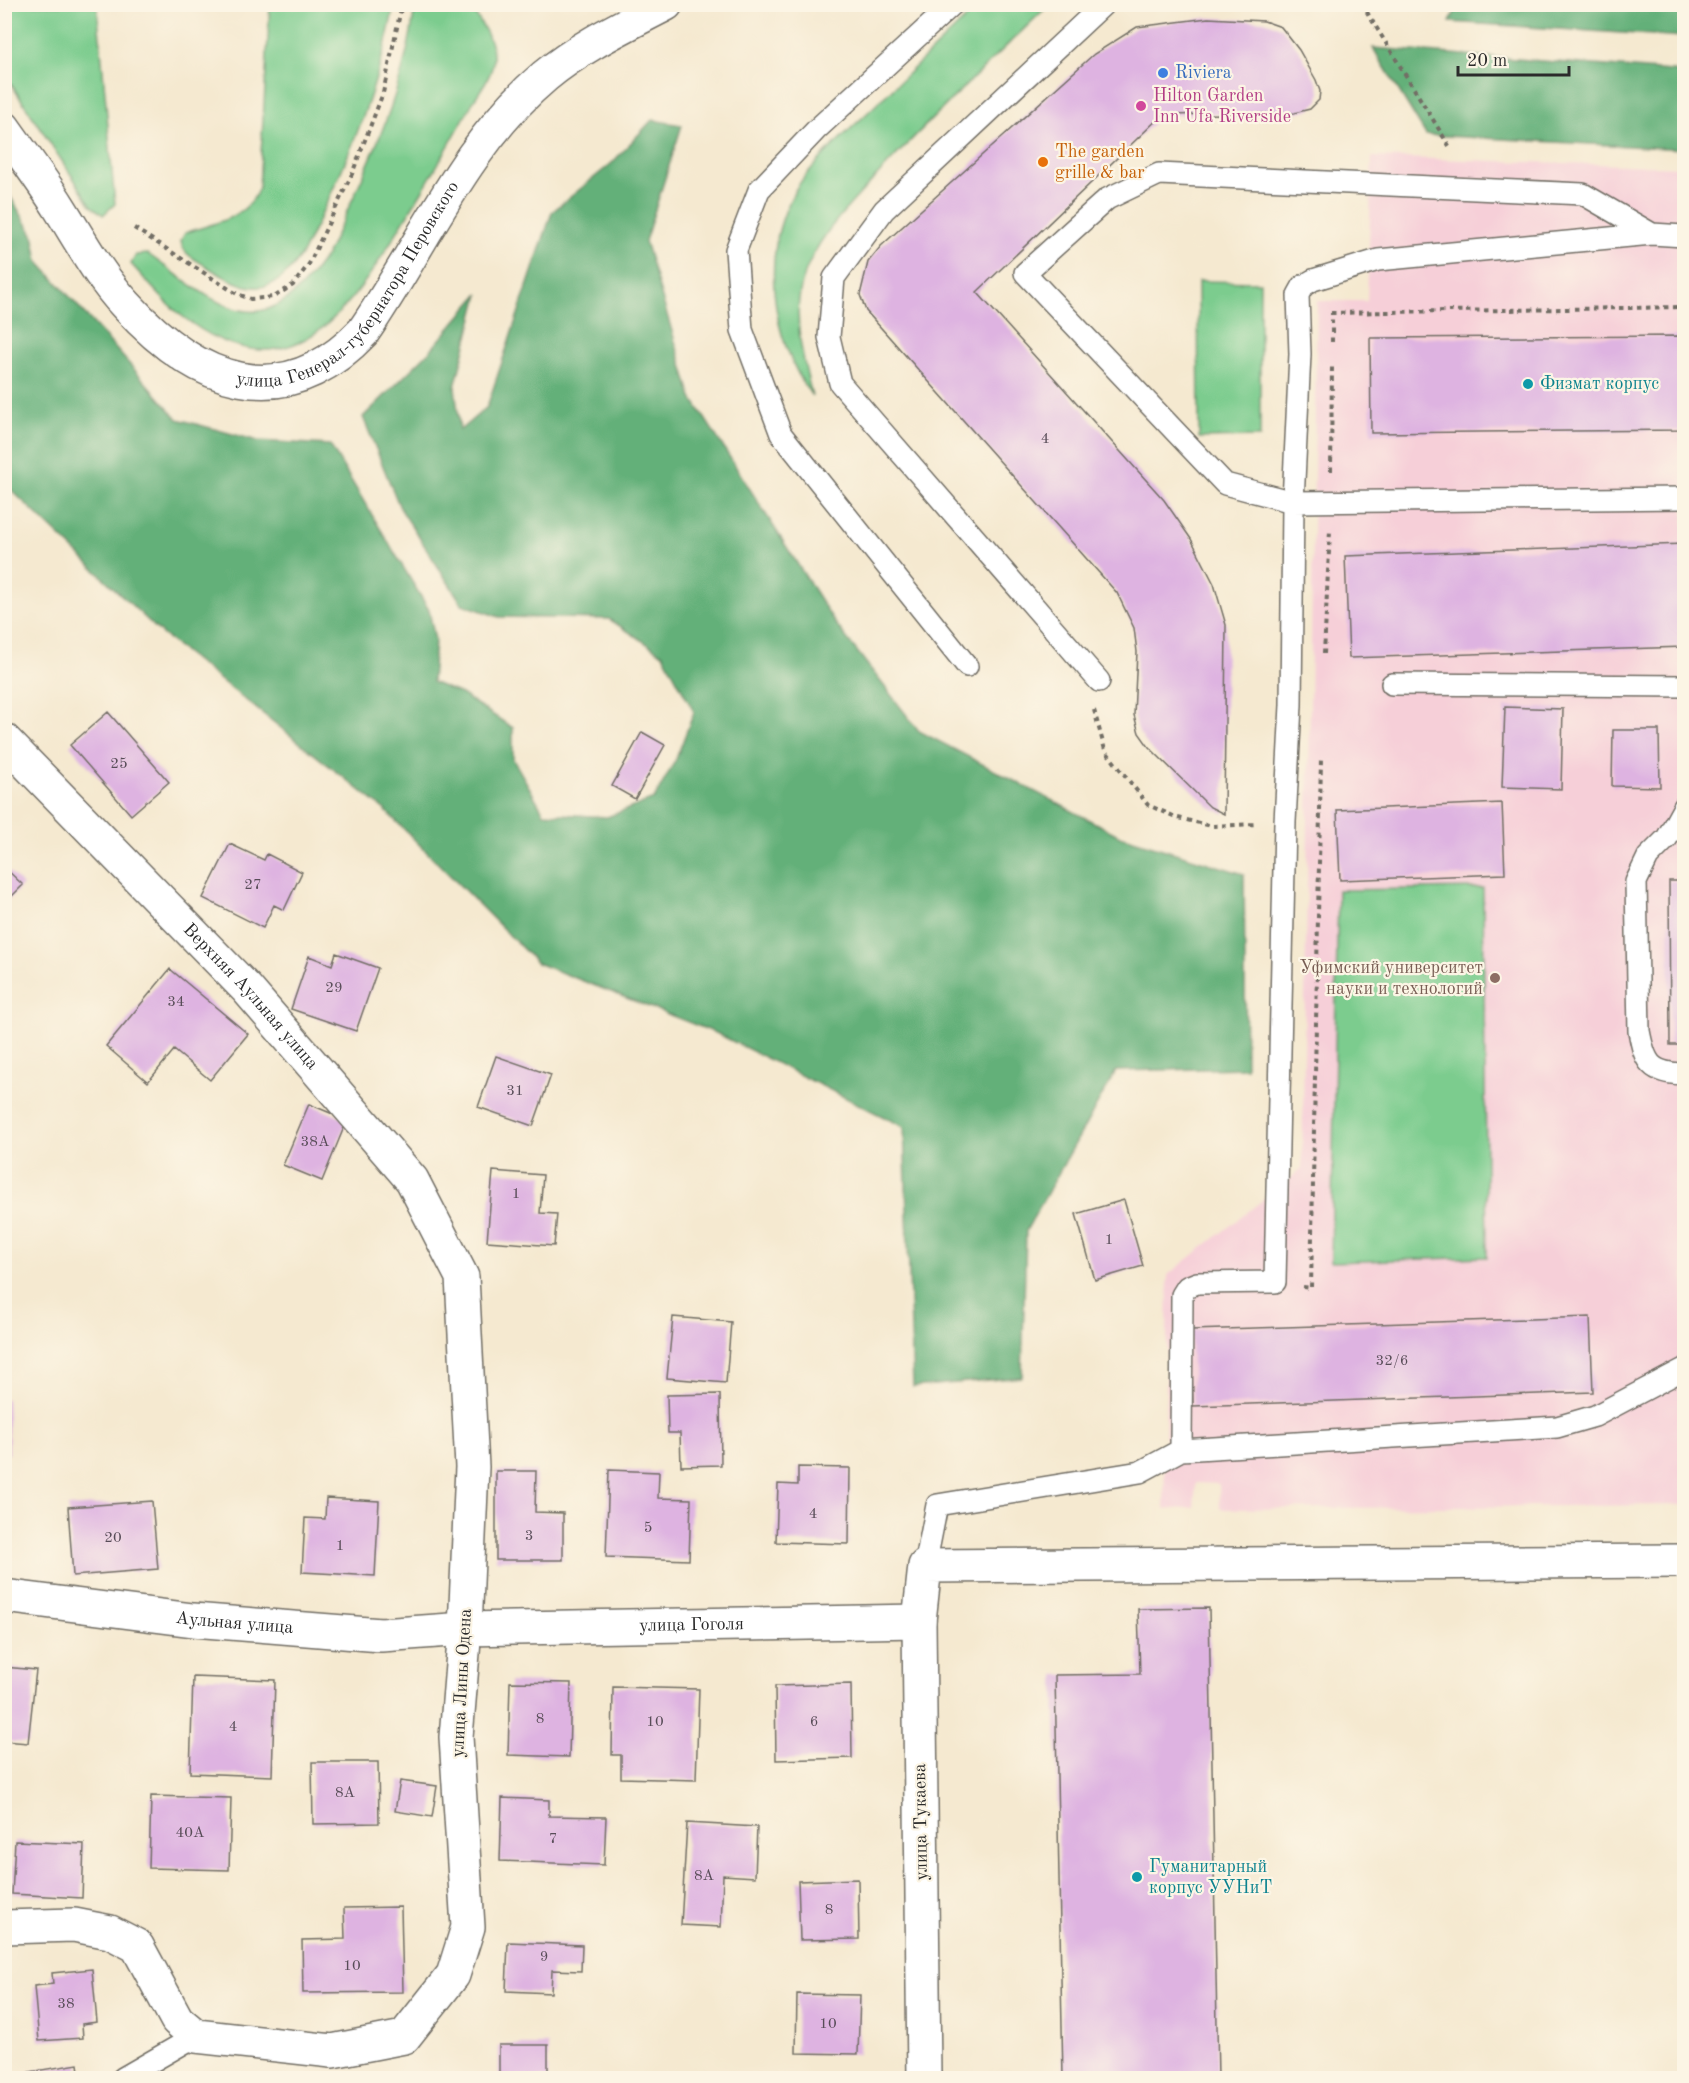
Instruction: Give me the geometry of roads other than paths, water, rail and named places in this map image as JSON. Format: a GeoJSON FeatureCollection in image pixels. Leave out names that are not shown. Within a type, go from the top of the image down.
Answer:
{"type":"FeatureCollection","features":[{"type":"Feature","properties":{"kind":"street","name":"улица Генерал-губернатора Перовского"},"geometry":{"type":"LineString","coordinates":[[4,128],[99,268],[125,303],[147,326],[197,362],[228,377],[254,382],[277,382],[305,375],[324,366],[346,350],[363,332],[479,149],[521,98],[580,51],[666,4]]}},
{"type":"Feature","properties":{"kind":"street","name":"Верхняя Аульная улица"},"geometry":{"type":"LineString","coordinates":[[4,740],[247,989],[412,1180],[462,1277]]}},
{"type":"Feature","properties":{"kind":"street","name":"улица Лины Одена"},"geometry":{"type":"LineString","coordinates":[[196,2036],[332,2051],[404,2037],[453,1975],[468,1927],[456,1737],[465,1629],[472,1467],[462,1277]]}},
{"type":"Feature","properties":{"kind":"street"},"geometry":{"type":"LineString","coordinates":[[925,1566],[1684,1561]]}},
{"type":"Feature","properties":{"kind":"street","name":"улица Тукаева"},"geometry":{"type":"LineString","coordinates":[[924,2079],[919,1622],[925,1566]]}},
{"type":"Feature","properties":{"kind":"street","name":"Аульная улица"},"geometry":{"type":"LineString","coordinates":[[4,1596],[193,1620],[381,1635],[465,1629]]}},
{"type":"Feature","properties":{"kind":"street","name":"улица Гоголя"},"geometry":{"type":"LineString","coordinates":[[465,1629],[919,1622]]}},
{"type":"Feature","properties":{"kind":"street"},"geometry":{"type":"LineString","coordinates":[[4,1927],[74,1925],[110,1932],[137,1946],[177,2020],[196,2036]]}},
{"type":"Feature","properties":{"kind":"lane"},"geometry":{"type":"LineString","coordinates":[[953,4],[817,129],[759,190],[736,250],[742,330],[781,434],[967,666]]}},
{"type":"Feature","properties":{"kind":"lane"},"geometry":{"type":"LineString","coordinates":[[1099,681],[840,383],[829,337],[834,278],[884,210],[1104,4]]}},
{"type":"Feature","properties":{"kind":"lane"},"geometry":{"type":"LineString","coordinates":[[1652,234],[1583,194],[1159,174],[1107,199],[1025,273],[1226,484],[1293,502],[1684,498]]}},
{"type":"Feature","properties":{"kind":"lane"},"geometry":{"type":"LineString","coordinates":[[1181,1450],[1182,1295],[1187,1287],[1195,1283],[1275,1282],[1285,822],[1291,705],[1293,502],[1300,311],[1298,295],[1308,282],[1378,260],[1652,234],[1684,236]]}},
{"type":"Feature","properties":{"kind":"lane"},"geometry":{"type":"LineString","coordinates":[[1392,684],[1684,686]]}},
{"type":"Feature","properties":{"kind":"lane"},"geometry":{"type":"LineString","coordinates":[[1684,807],[1676,838],[1647,857],[1636,882],[1639,1031],[1645,1057],[1658,1071],[1684,1074]]}},
{"type":"Feature","properties":{"kind":"lane"},"geometry":{"type":"LineString","coordinates":[[925,1566],[937,1505],[1140,1472],[1181,1450],[1557,1427],[1595,1416],[1684,1369]]}},
{"type":"Feature","properties":{"kind":"lane"},"geometry":{"type":"LineString","coordinates":[[123,2079],[196,2036]]}},
{"type":"Feature","properties":{"kind":"place","name":"Riviera"},"geometry":{"type":"Point","coordinates":[1163,73]}},
{"type":"Feature","properties":{"kind":"place","name":"Hilton Garden Inn Ufa Riverside"},"geometry":{"type":"Point","coordinates":[1141,106]}},
{"type":"Feature","properties":{"kind":"place","name":"The garden grille & bar"},"geometry":{"type":"Point","coordinates":[1043,162]}},
{"type":"Feature","properties":{"kind":"place","name":"Физмат корпус"},"geometry":{"type":"Point","coordinates":[1528,384]}},
{"type":"Feature","properties":{"kind":"place","name":"Уфимский университет науки и технологий"},"geometry":{"type":"Point","coordinates":[1495,978]}},
{"type":"Feature","properties":{"kind":"place","name":"Гуманитарный корпус УУНиТ"},"geometry":{"type":"Point","coordinates":[1137,1877]}}]}
